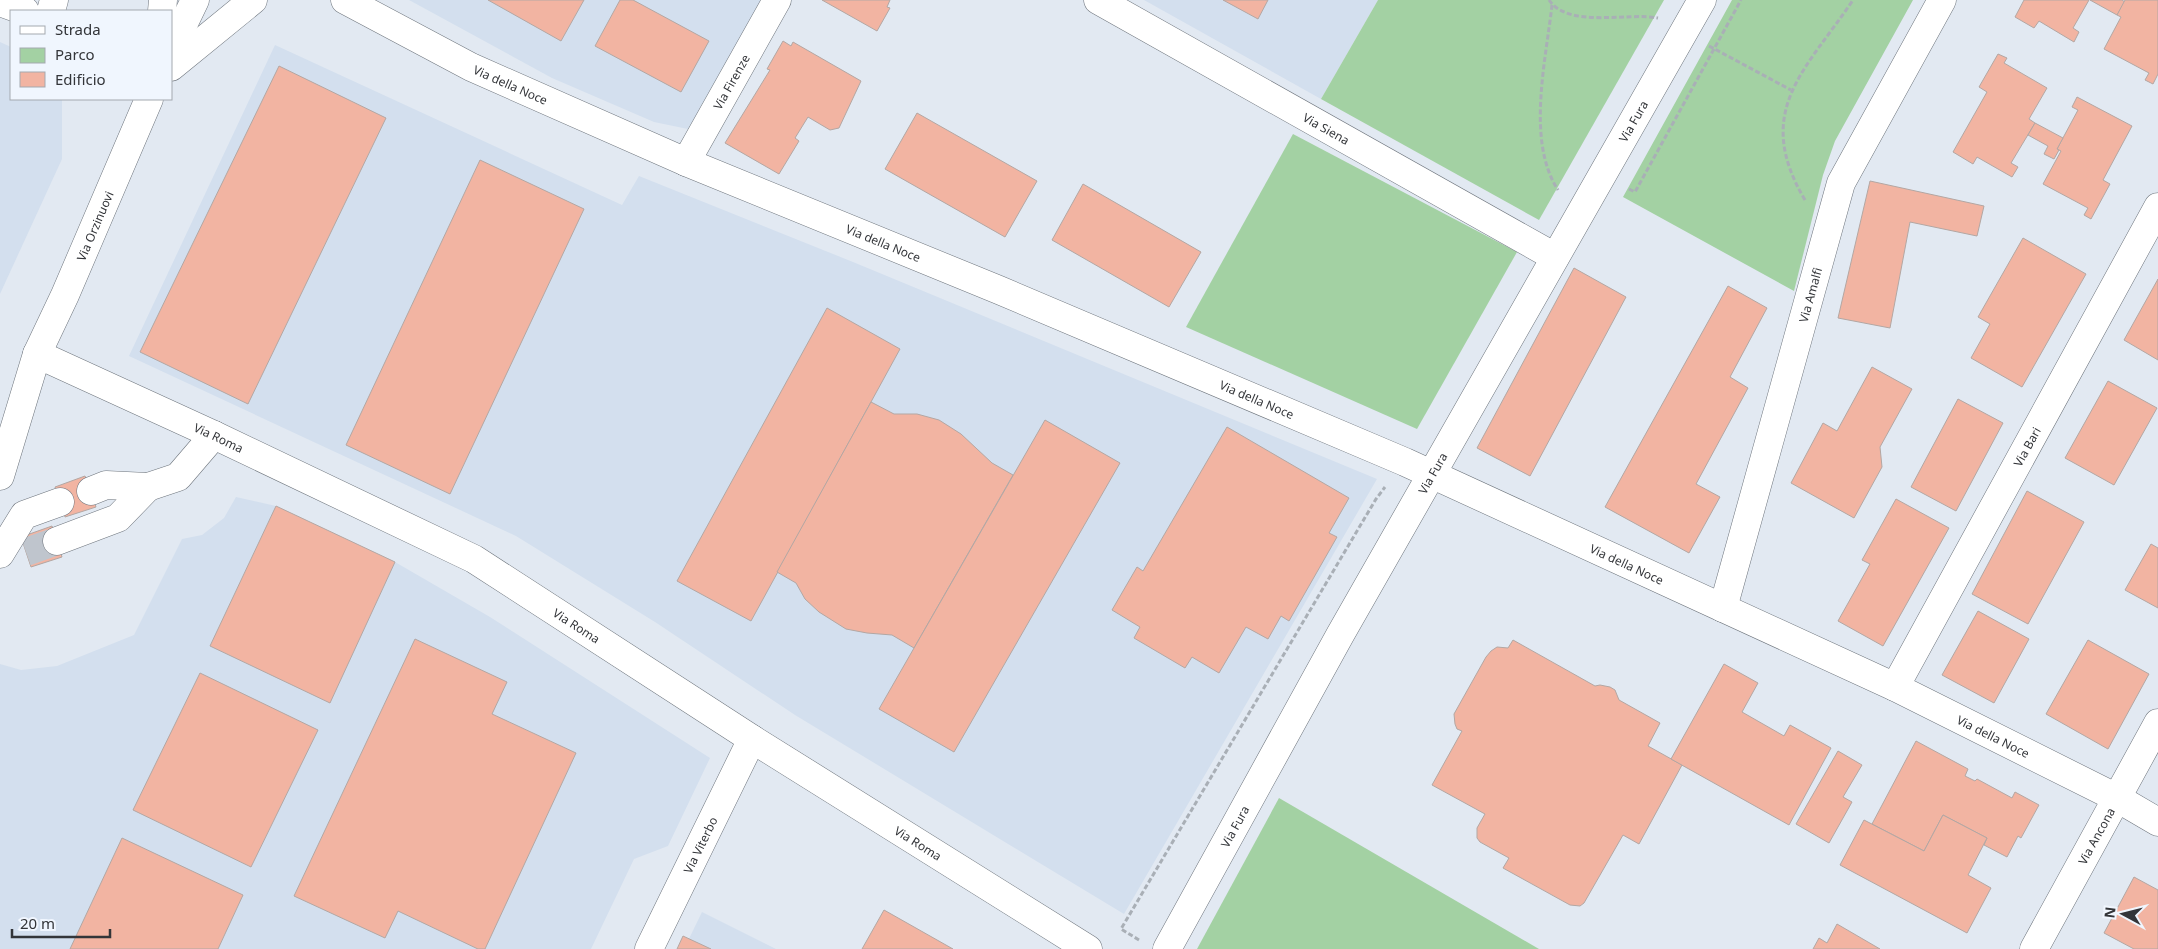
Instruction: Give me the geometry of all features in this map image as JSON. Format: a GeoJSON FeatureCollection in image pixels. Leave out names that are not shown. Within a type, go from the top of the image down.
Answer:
{"type":"FeatureCollection","features":[{"type":"Feature","properties":{"kind":"street"},"geometry":{"type":"LineString","coordinates":[[172,48],[195,0]]}},
{"type":"Feature","properties":{"kind":"street"},"geometry":{"type":"LineString","coordinates":[[172,66],[253,0]]}},
{"type":"Feature","properties":{"kind":"street","name":"Via della Noce"},"geometry":{"type":"LineString","coordinates":[[345,0],[471,67],[686,162],[999,290],[1432,474],[1895,687],[2117,798],[2158,822]]}},
{"type":"Feature","properties":{"kind":"street","name":"Via Firenze"},"geometry":{"type":"LineString","coordinates":[[686,162],[777,0]]}},
{"type":"Feature","properties":{"kind":"street","name":"Via Siena"},"geometry":{"type":"LineString","coordinates":[[1098,0],[1555,257]]}},
{"type":"Feature","properties":{"kind":"street","name":"Via Fura"},"geometry":{"type":"LineString","coordinates":[[1167,949],[1340,635],[1702,0]]}},
{"type":"Feature","properties":{"kind":"street","name":"Via Amalfi"},"geometry":{"type":"LineString","coordinates":[[1723,608],[1841,183],[1942,0]]}},
{"type":"Feature","properties":{"kind":"street"},"geometry":{"type":"LineString","coordinates":[[0,2],[22,10]]}},
{"type":"Feature","properties":{"kind":"street","name":"Via Orzinuovi"},"geometry":{"type":"LineString","coordinates":[[0,476],[37,354],[65,295],[149,100]]}},
{"type":"Feature","properties":{"kind":"street","name":"Via Bari"},"geometry":{"type":"LineString","coordinates":[[1895,687],[2158,207]]}},
{"type":"Feature","properties":{"kind":"street","name":"Via Orzinuovi"},"geometry":{"type":"LineString","coordinates":[[0,408],[37,354]]}},
{"type":"Feature","properties":{"kind":"street","name":"Via Roma"},"geometry":{"type":"LineString","coordinates":[[37,354],[214,435],[474,560],[752,740],[1088,949]]}},
{"type":"Feature","properties":{"kind":"street"},"geometry":{"type":"LineString","coordinates":[[91,491],[106,486],[148,487],[178,477],[214,435]]}},
{"type":"Feature","properties":{"kind":"street"},"geometry":{"type":"LineString","coordinates":[[57,541],[118,518],[148,487]]}},
{"type":"Feature","properties":{"kind":"street"},"geometry":{"type":"LineString","coordinates":[[9,554],[24,515],[60,502]]}},
{"type":"Feature","properties":{"kind":"street","name":"Via Ancona"},"geometry":{"type":"LineString","coordinates":[[2034,949],[2158,723]]}},
{"type":"Feature","properties":{"kind":"street","name":"Via Viterbo"},"geometry":{"type":"LineString","coordinates":[[649,949],[752,740]]}},
{"type":"Feature","properties":{"kind":"path"},"geometry":{"type":"LineString","coordinates":[[1824,246],[1820,224],[1793,181],[1784,157],[1784,113],[1791,90],[1802,70],[1854,0]]}},
{"type":"Feature","properties":{"kind":"path"},"geometry":{"type":"LineString","coordinates":[[1552,4],[1540,111],[1540,133],[1544,158],[1550,176],[1562,194]]}},
{"type":"Feature","properties":{"kind":"path"},"geometry":{"type":"LineString","coordinates":[[1136,938],[1121,929],[1376,500],[1405,462]]}},
{"type":"Feature","properties":{"kind":"shaded area"},"geometry":{"type":"Polygon","coordinates":[[[409,0],[761,0],[688,129],[654,122],[552,78],[409,0]]]}},
{"type":"Feature","properties":{"kind":"shaded area"},"geometry":{"type":"Polygon","coordinates":[[[1144,0],[1378,0],[1321,99],[1144,0]]]}},
{"type":"Feature","properties":{"kind":"shaded area"},"geometry":{"type":"Polygon","coordinates":[[[0,42],[10,47],[10,100],[62,100],[62,159],[0,294],[0,42]]]}},
{"type":"Feature","properties":{"kind":"shaded area"},"geometry":{"type":"Polygon","coordinates":[[[275,45],[622,205],[639,176],[853,262],[1377,479],[1124,914],[795,715],[655,622],[516,536],[129,356],[275,45]]]}},
{"type":"Feature","properties":{"kind":"shaded area"},"geometry":{"type":"Polygon","coordinates":[[[236,497],[276,506],[395,562],[490,617],[710,758],[668,846],[634,859],[591,949],[0,949],[0,664],[21,670],[57,666],[134,635],[182,539],[202,535],[224,518],[236,497]]]}},
{"type":"Feature","properties":{"kind":"shaded area"},"geometry":{"type":"Polygon","coordinates":[[[702,912],[776,949],[684,949],[702,912]]]}},
{"type":"Feature","properties":{"kind":"green space"},"geometry":{"type":"Polygon","coordinates":[[[1378,0],[1664,0],[1539,220],[1321,99],[1378,0]]]}},
{"type":"Feature","properties":{"kind":"green space"},"geometry":{"type":"Polygon","coordinates":[[[1732,0],[1913,0],[1835,141],[1823,175],[1794,291],[1623,197],[1732,0]]]}},
{"type":"Feature","properties":{"kind":"green space"},"geometry":{"type":"Polygon","coordinates":[[[1293,134],[1517,252],[1417,429],[1186,327],[1293,134]]]}},
{"type":"Feature","properties":{"kind":"green space"},"geometry":{"type":"Polygon","coordinates":[[[1279,798],[1539,949],[1197,949],[1279,798]]]}},
{"type":"Feature","properties":{"kind":"building"},"geometry":{"type":"Polygon","coordinates":[[[488,0],[584,0],[561,41],[488,0]]]}},
{"type":"Feature","properties":{"kind":"building"},"geometry":{"type":"Polygon","coordinates":[[[620,0],[633,0],[709,41],[681,92],[595,46],[620,0]]]}},
{"type":"Feature","properties":{"kind":"building"},"geometry":{"type":"Polygon","coordinates":[[[822,0],[890,0],[887,7],[890,8],[877,31],[822,0]]]}},
{"type":"Feature","properties":{"kind":"building"},"geometry":{"type":"Polygon","coordinates":[[[1223,0],[1268,0],[1258,19],[1223,0]]]}},
{"type":"Feature","properties":{"kind":"building"},"geometry":{"type":"Polygon","coordinates":[[[2024,0],[2089,0],[2073,28],[2079,32],[2074,42],[2039,21],[2034,28],[2015,17],[2024,0]]]}},
{"type":"Feature","properties":{"kind":"building"},"geometry":{"type":"Polygon","coordinates":[[[2090,0],[2122,0],[2125,2],[2117,15],[2090,0]]]}},
{"type":"Feature","properties":{"kind":"building"},"geometry":{"type":"Polygon","coordinates":[[[2125,0],[2158,0],[2158,74],[2153,84],[2145,80],[2149,73],[2104,49],[2121,17],[2117,15],[2125,0]]]}},
{"type":"Feature","properties":{"kind":"building"},"geometry":{"type":"Polygon","coordinates":[[[783,41],[791,46],[793,42],[861,81],[839,128],[830,130],[808,117],[795,138],[799,141],[779,174],[725,143],[770,70],[767,69],[783,41]]]}},
{"type":"Feature","properties":{"kind":"building"},"geometry":{"type":"Polygon","coordinates":[[[1998,54],[2007,58],[2004,63],[2047,88],[2029,119],[2035,123],[2011,163],[2018,167],[2012,177],[1977,157],[1973,164],[1953,152],[1987,92],[1979,87],[1998,54]]]}},
{"type":"Feature","properties":{"kind":"building"},"geometry":{"type":"Polygon","coordinates":[[[279,66],[386,118],[248,404],[140,352],[279,66]]]}},
{"type":"Feature","properties":{"kind":"building"},"geometry":{"type":"Polygon","coordinates":[[[2077,97],[2132,126],[2103,180],[2110,184],[2091,219],[2084,215],[2088,208],[2043,184],[2061,151],[2057,149],[2078,110],[2072,107],[2077,97]]]}},
{"type":"Feature","properties":{"kind":"building"},"geometry":{"type":"Polygon","coordinates":[[[917,113],[1037,181],[1005,237],[885,169],[917,113]]]}},
{"type":"Feature","properties":{"kind":"building"},"geometry":{"type":"Polygon","coordinates":[[[2035,123],[2063,138],[2054,159],[2044,154],[2048,146],[2028,135],[2035,123]]]}},
{"type":"Feature","properties":{"kind":"building"},"geometry":{"type":"Polygon","coordinates":[[[480,160],[584,209],[450,494],[346,445],[480,160]]]}},
{"type":"Feature","properties":{"kind":"building"},"geometry":{"type":"Polygon","coordinates":[[[1870,181],[1984,206],[1977,236],[1910,222],[1890,328],[1838,318],[1870,181]]]}},
{"type":"Feature","properties":{"kind":"building"},"geometry":{"type":"Polygon","coordinates":[[[1083,184],[1201,252],[1169,307],[1052,240],[1083,184]]]}},
{"type":"Feature","properties":{"kind":"building"},"geometry":{"type":"Polygon","coordinates":[[[2023,238],[2086,274],[2022,387],[1971,358],[1990,324],[1978,317],[2023,238]]]}},
{"type":"Feature","properties":{"kind":"building"},"geometry":{"type":"Polygon","coordinates":[[[1574,268],[1626,297],[1530,476],[1477,448],[1574,268]]]}},
{"type":"Feature","properties":{"kind":"building"},"geometry":{"type":"Polygon","coordinates":[[[2158,279],[2158,360],[2124,340],[2158,279]]]}},
{"type":"Feature","properties":{"kind":"building"},"geometry":{"type":"Polygon","coordinates":[[[1728,286],[1767,308],[1730,377],[1748,388],[1696,484],[1720,497],[1689,553],[1605,507],[1728,286]]]}},
{"type":"Feature","properties":{"kind":"building"},"geometry":{"type":"Polygon","coordinates":[[[827,308],[900,349],[751,621],[677,581],[827,308]]]}},
{"type":"Feature","properties":{"kind":"building"},"geometry":{"type":"Polygon","coordinates":[[[1872,367],[1912,389],[1880,447],[1882,467],[1854,518],[1791,483],[1823,423],[1837,431],[1872,367]]]}},
{"type":"Feature","properties":{"kind":"building"},"geometry":{"type":"Polygon","coordinates":[[[2108,381],[2157,408],[2114,485],[2065,458],[2108,381]]]}},
{"type":"Feature","properties":{"kind":"building"},"geometry":{"type":"Polygon","coordinates":[[[1958,399],[2003,423],[1956,511],[1911,487],[1958,399]]]}},
{"type":"Feature","properties":{"kind":"building"},"geometry":{"type":"Polygon","coordinates":[[[871,402],[894,414],[917,414],[939,420],[961,434],[992,463],[1013,475],[914,648],[892,635],[846,629],[819,612],[805,599],[796,583],[777,572],[871,402]]]}},
{"type":"Feature","properties":{"kind":"building"},"geometry":{"type":"Polygon","coordinates":[[[1045,420],[1120,463],[954,752],[879,709],[1045,420]]]}},
{"type":"Feature","properties":{"kind":"building"},"geometry":{"type":"Polygon","coordinates":[[[1227,427],[1349,498],[1329,533],[1337,537],[1289,621],[1281,616],[1268,639],[1246,627],[1219,673],[1192,657],[1185,668],[1134,638],[1140,627],[1112,610],[1137,567],[1143,571],[1227,427]]]}},
{"type":"Feature","properties":{"kind":"building"},"geometry":{"type":"Polygon","coordinates":[[[85,476],[96,507],[65,517],[55,487],[85,476]]]}},
{"type":"Feature","properties":{"kind":"building"},"geometry":{"type":"Polygon","coordinates":[[[2027,491],[2084,522],[2028,624],[1972,594],[2027,491]]]}},
{"type":"Feature","properties":{"kind":"building"},"geometry":{"type":"Polygon","coordinates":[[[1896,499],[1949,528],[1883,646],[1838,621],[1870,564],[1862,560],[1896,499]]]}},
{"type":"Feature","properties":{"kind":"building"},"geometry":{"type":"Polygon","coordinates":[[[276,506],[395,562],[330,703],[210,646],[276,506]]]}},
{"type":"Feature","properties":{"kind":"building"},"geometry":{"type":"Polygon","coordinates":[[[52,526],[62,557],[31,567],[21,537],[52,526]]]}},
{"type":"Feature","properties":{"kind":"building"},"geometry":{"type":"Polygon","coordinates":[[[2151,544],[2158,548],[2158,608],[2125,590],[2151,544]]]}},
{"type":"Feature","properties":{"kind":"building"},"geometry":{"type":"Polygon","coordinates":[[[1978,611],[2029,639],[1994,703],[1942,675],[1978,611]]]}},
{"type":"Feature","properties":{"kind":"building"},"geometry":{"type":"Polygon","coordinates":[[[415,639],[507,682],[492,714],[576,753],[485,949],[478,949],[398,911],[385,938],[294,896],[415,639]]]}},
{"type":"Feature","properties":{"kind":"building"},"geometry":{"type":"Polygon","coordinates":[[[1513,640],[1595,686],[1610,687],[1615,690],[1619,700],[1660,723],[1648,746],[1682,765],[1639,844],[1623,835],[1584,903],[1580,906],[1570,905],[1503,868],[1509,858],[1480,842],[1477,838],[1477,828],[1485,814],[1432,785],[1462,731],[1457,729],[1454,714],[1486,657],[1497,647],[1508,648],[1513,640]]]}},
{"type":"Feature","properties":{"kind":"building"},"geometry":{"type":"Polygon","coordinates":[[[2088,640],[2149,674],[2108,749],[2046,714],[2088,640]]]}},
{"type":"Feature","properties":{"kind":"building"},"geometry":{"type":"Polygon","coordinates":[[[1724,664],[1758,683],[1742,712],[1784,736],[1790,725],[1831,748],[1789,825],[1671,759],[1724,664]]]}},
{"type":"Feature","properties":{"kind":"building"},"geometry":{"type":"Polygon","coordinates":[[[200,673],[318,730],[251,867],[133,810],[200,673]]]}},
{"type":"Feature","properties":{"kind":"building"},"geometry":{"type":"Polygon","coordinates":[[[1916,741],[1968,769],[1965,776],[1975,781],[1977,779],[2012,798],[2015,792],[2039,805],[2021,838],[2018,836],[2007,857],[1984,845],[1987,838],[1943,815],[1924,851],[1872,824],[1916,741]]]}},
{"type":"Feature","properties":{"kind":"building"},"geometry":{"type":"Polygon","coordinates":[[[1838,751],[1862,765],[1843,797],[1852,802],[1829,843],[1796,824],[1838,751]]]}},
{"type":"Feature","properties":{"kind":"building"},"geometry":{"type":"Polygon","coordinates":[[[1943,815],[1987,838],[1968,875],[1991,888],[1967,933],[1840,865],[1864,820],[1924,851],[1943,815]]]}},
{"type":"Feature","properties":{"kind":"building"},"geometry":{"type":"Polygon","coordinates":[[[122,838],[243,895],[218,949],[70,949],[122,838]]]}},
{"type":"Feature","properties":{"kind":"building"},"geometry":{"type":"Polygon","coordinates":[[[2134,877],[2158,890],[2158,949],[2134,949],[2104,933],[2134,877]]]}},
{"type":"Feature","properties":{"kind":"building"},"geometry":{"type":"Polygon","coordinates":[[[884,910],[953,949],[862,949],[884,910]]]}},
{"type":"Feature","properties":{"kind":"building"},"geometry":{"type":"Polygon","coordinates":[[[1837,924],[1880,949],[1813,949],[1819,938],[1827,943],[1837,924]]]}},
{"type":"Feature","properties":{"kind":"building"},"geometry":{"type":"Polygon","coordinates":[[[683,936],[711,949],[677,949],[683,936]]]}},
{"type":"Feature","properties":{"kind":"tunnel"},"geometry":{"type":"LineString","coordinates":[[26,552],[57,541]]}}]}
